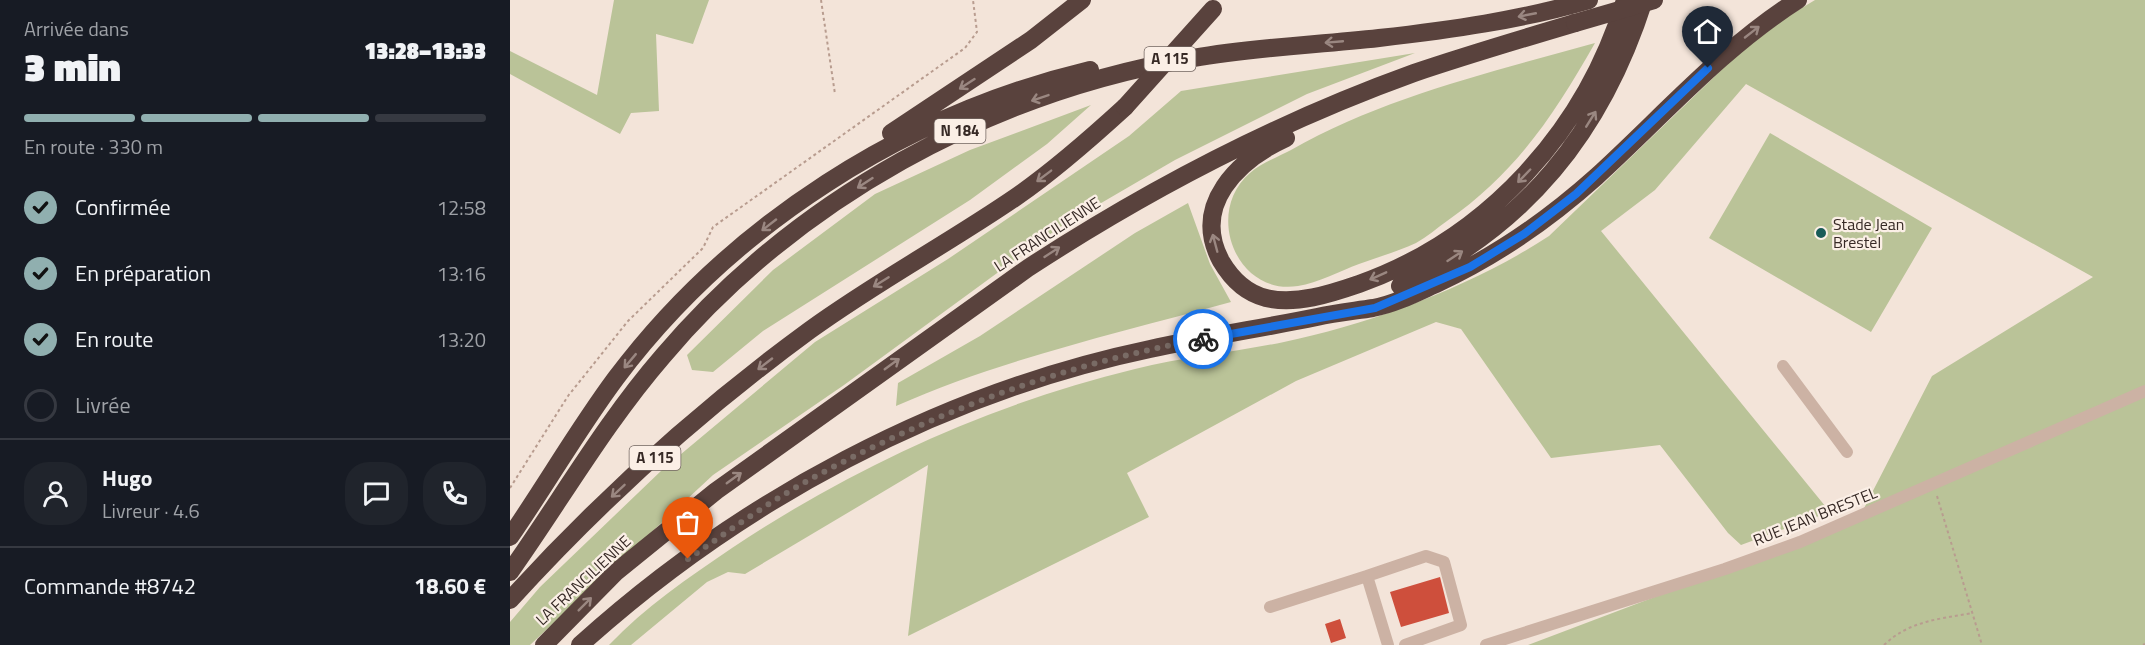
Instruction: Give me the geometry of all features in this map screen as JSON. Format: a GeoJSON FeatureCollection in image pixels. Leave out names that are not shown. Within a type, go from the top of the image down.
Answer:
{"type":"FeatureCollection","features":[{"type":"Feature","properties":{"kind":"highway"},"geometry":{"type":"LineString","coordinates":[[510,537],[592,412],[648,340],[680,305],[745,244],[892,133],[1031,40],[1082,0]]}},
{"type":"Feature","properties":{"kind":"highway"},"geometry":{"type":"LineString","coordinates":[[1553,29],[1345,111],[1281,140],[1242,164],[1223,186],[1213,214],[1213,237],[1224,267],[1237,282],[1256,294],[1285,300],[1304,299],[1373,279],[1423,254],[1465,229],[1516,185],[1541,158],[1568,122],[1602,66],[1626,0]]}},
{"type":"Feature","properties":{"kind":"highway"},"geometry":{"type":"LineString","coordinates":[[1348,311],[1359,302],[1393,290],[1459,254],[1497,227],[1534,194],[1564,159],[1604,98],[1626,54],[1644,0]]}},
{"type":"Feature","properties":{"kind":"highway","name":"LA FRANCILIENNE"},"geometry":{"type":"LineString","coordinates":[[543,645],[616,572],[716,491],[1028,268],[1077,236],[1199,168],[1307,116],[1413,74],[1553,29],[1654,0]]}},
{"type":"Feature","properties":{"kind":"highway"},"geometry":{"type":"LineString","coordinates":[[580,645],[614,614],[737,525],[816,476],[963,405],[1050,375],[1149,349],[1348,311],[1375,308],[1433,285],[1470,267],[1524,234],[1596,177],[1708,68],[1755,30],[1798,0]]}},
{"type":"Feature","properties":{"kind":"highway","name":"N 184"},"geometry":{"type":"LineString","coordinates":[[510,572],[602,435],[664,354],[761,259],[835,202],[910,156],[963,129],[1073,86],[1189,58],[1441,30],[1586,1]]}},
{"type":"Feature","properties":{"kind":"highway","name":"A 115"},"geometry":{"type":"LineString","coordinates":[[510,600],[545,561],[637,474],[729,393],[812,329],[1024,191],[1074,153],[1125,107],[1217,5]]}},
{"type":"Feature","properties":{"kind":"highway"},"geometry":{"type":"LineString","coordinates":[[816,191],[934,123],[1018,89],[1164,54],[1210,48],[1306,44]]}},
{"type":"Feature","properties":{"kind":"highway"},"geometry":{"type":"LineString","coordinates":[[598,645],[639,607],[647,590]]}},
{"type":"Feature","properties":{"kind":"street"},"geometry":{"type":"LineString","coordinates":[[1783,366],[1847,452]]}},
{"type":"Feature","properties":{"kind":"street","name":"RUE JEAN BRESTEL"},"geometry":{"type":"LineString","coordinates":[[1486,645],[1725,569],[1843,524],[2145,391]]}},
{"type":"Feature","properties":{"kind":"street"},"geometry":{"type":"LineString","coordinates":[[1270,607],[1425,556],[1444,562],[1461,625],[1405,645]]}},
{"type":"Feature","properties":{"kind":"street"},"geometry":{"type":"LineString","coordinates":[[1367,576],[1388,645]]}},
{"type":"Feature","properties":{"kind":"path"},"geometry":{"type":"LineString","coordinates":[[821,0],[836,94]]}},
{"type":"Feature","properties":{"kind":"path"},"geometry":{"type":"LineString","coordinates":[[965,48],[977,32],[973,0]]}},
{"type":"Feature","properties":{"kind":"path"},"geometry":{"type":"LineString","coordinates":[[1934,484],[1982,645]]}},
{"type":"Feature","properties":{"kind":"path"},"geometry":{"type":"LineString","coordinates":[[1884,645],[1898,632],[1908,628],[1929,621],[1972,613]]}},
{"type":"Feature","properties":{"kind":"green space"},"geometry":{"type":"Polygon","coordinates":[[[614,0],[709,0],[693,44],[656,34],[659,111],[631,113],[620,134],[510,74],[510,51],[597,95],[614,0]]]}},
{"type":"Feature","properties":{"kind":"green space"},"geometry":{"type":"Polygon","coordinates":[[[1815,0],[2145,0],[2145,645],[1528,645],[1858,520],[1932,376],[2093,277],[1746,84],[1655,190],[1601,231],[1830,512],[1741,545],[1728,533],[1660,445],[1551,458],[1461,329],[1436,322],[1296,381],[1127,473],[1149,517],[908,636],[928,465],[745,574],[728,572],[707,582],[631,645],[609,645],[652,606],[683,582],[779,518],[876,465],[977,419],[1081,383],[1135,369],[1284,342],[1352,325],[1421,301],[1489,271],[1549,236],[1737,55],[1787,17],[1815,0]]]}},
{"type":"Feature","properties":{"kind":"green space"},"geometry":{"type":"Polygon","coordinates":[[[1595,43],[1548,118],[1513,163],[1471,203],[1420,241],[1321,280],[1298,286],[1276,286],[1258,278],[1243,265],[1234,248],[1229,229],[1229,209],[1236,189],[1259,166],[1327,131],[1401,100],[1595,43]]]}},
{"type":"Feature","properties":{"kind":"green space"},"geometry":{"type":"Polygon","coordinates":[[[1415,53],[1307,94],[1175,160],[1060,227],[844,385],[713,475],[530,645],[510,645],[510,622],[540,587],[662,470],[815,342],[948,259],[1129,136],[1181,91],[1415,53]]]}},
{"type":"Feature","properties":{"kind":"green space"},"geometry":{"type":"Polygon","coordinates":[[[1091,105],[1047,144],[970,200],[763,331],[713,372],[692,370],[687,355],[773,270],[875,194],[970,150],[1091,105]]]}},
{"type":"Feature","properties":{"kind":"green space","name":"Stade Jean Brestel"},"geometry":{"type":"Polygon","coordinates":[[[1770,133],[1932,228],[1871,332],[1709,238],[1770,133]]]}},
{"type":"Feature","properties":{"kind":"green space"},"geometry":{"type":"Polygon","coordinates":[[[1188,203],[1210,264],[1231,302],[1104,336],[977,374],[896,406],[898,383],[980,336],[1135,233],[1188,203]]]}},
{"type":"Feature","properties":{"kind":"building"},"geometry":{"type":"Polygon","coordinates":[[[1440,577],[1449,613],[1401,627],[1390,592],[1440,577]]]}},
{"type":"Feature","properties":{"kind":"building"},"geometry":{"type":"Polygon","coordinates":[[[1340,619],[1346,638],[1331,643],[1325,624],[1340,619]]]}},
{"type":"Feature","properties":{"kind":"way so far"},"geometry":{"type":"LineString","coordinates":[[688,559],[737,525],[816,476],[963,405],[1095,362],[1203,339]]}},
{"type":"Feature","properties":{"kind":"place","name":"Stade Jean Brestel"},"geometry":{"type":"Point","coordinates":[1821,233]}},
{"type":"Feature","properties":{"kind":"route"},"geometry":{"type":"LineString","coordinates":[[1203,339],[1348,311],[1375,308],[1470,267],[1524,234],[1576,194],[1708,68]]}}]}
